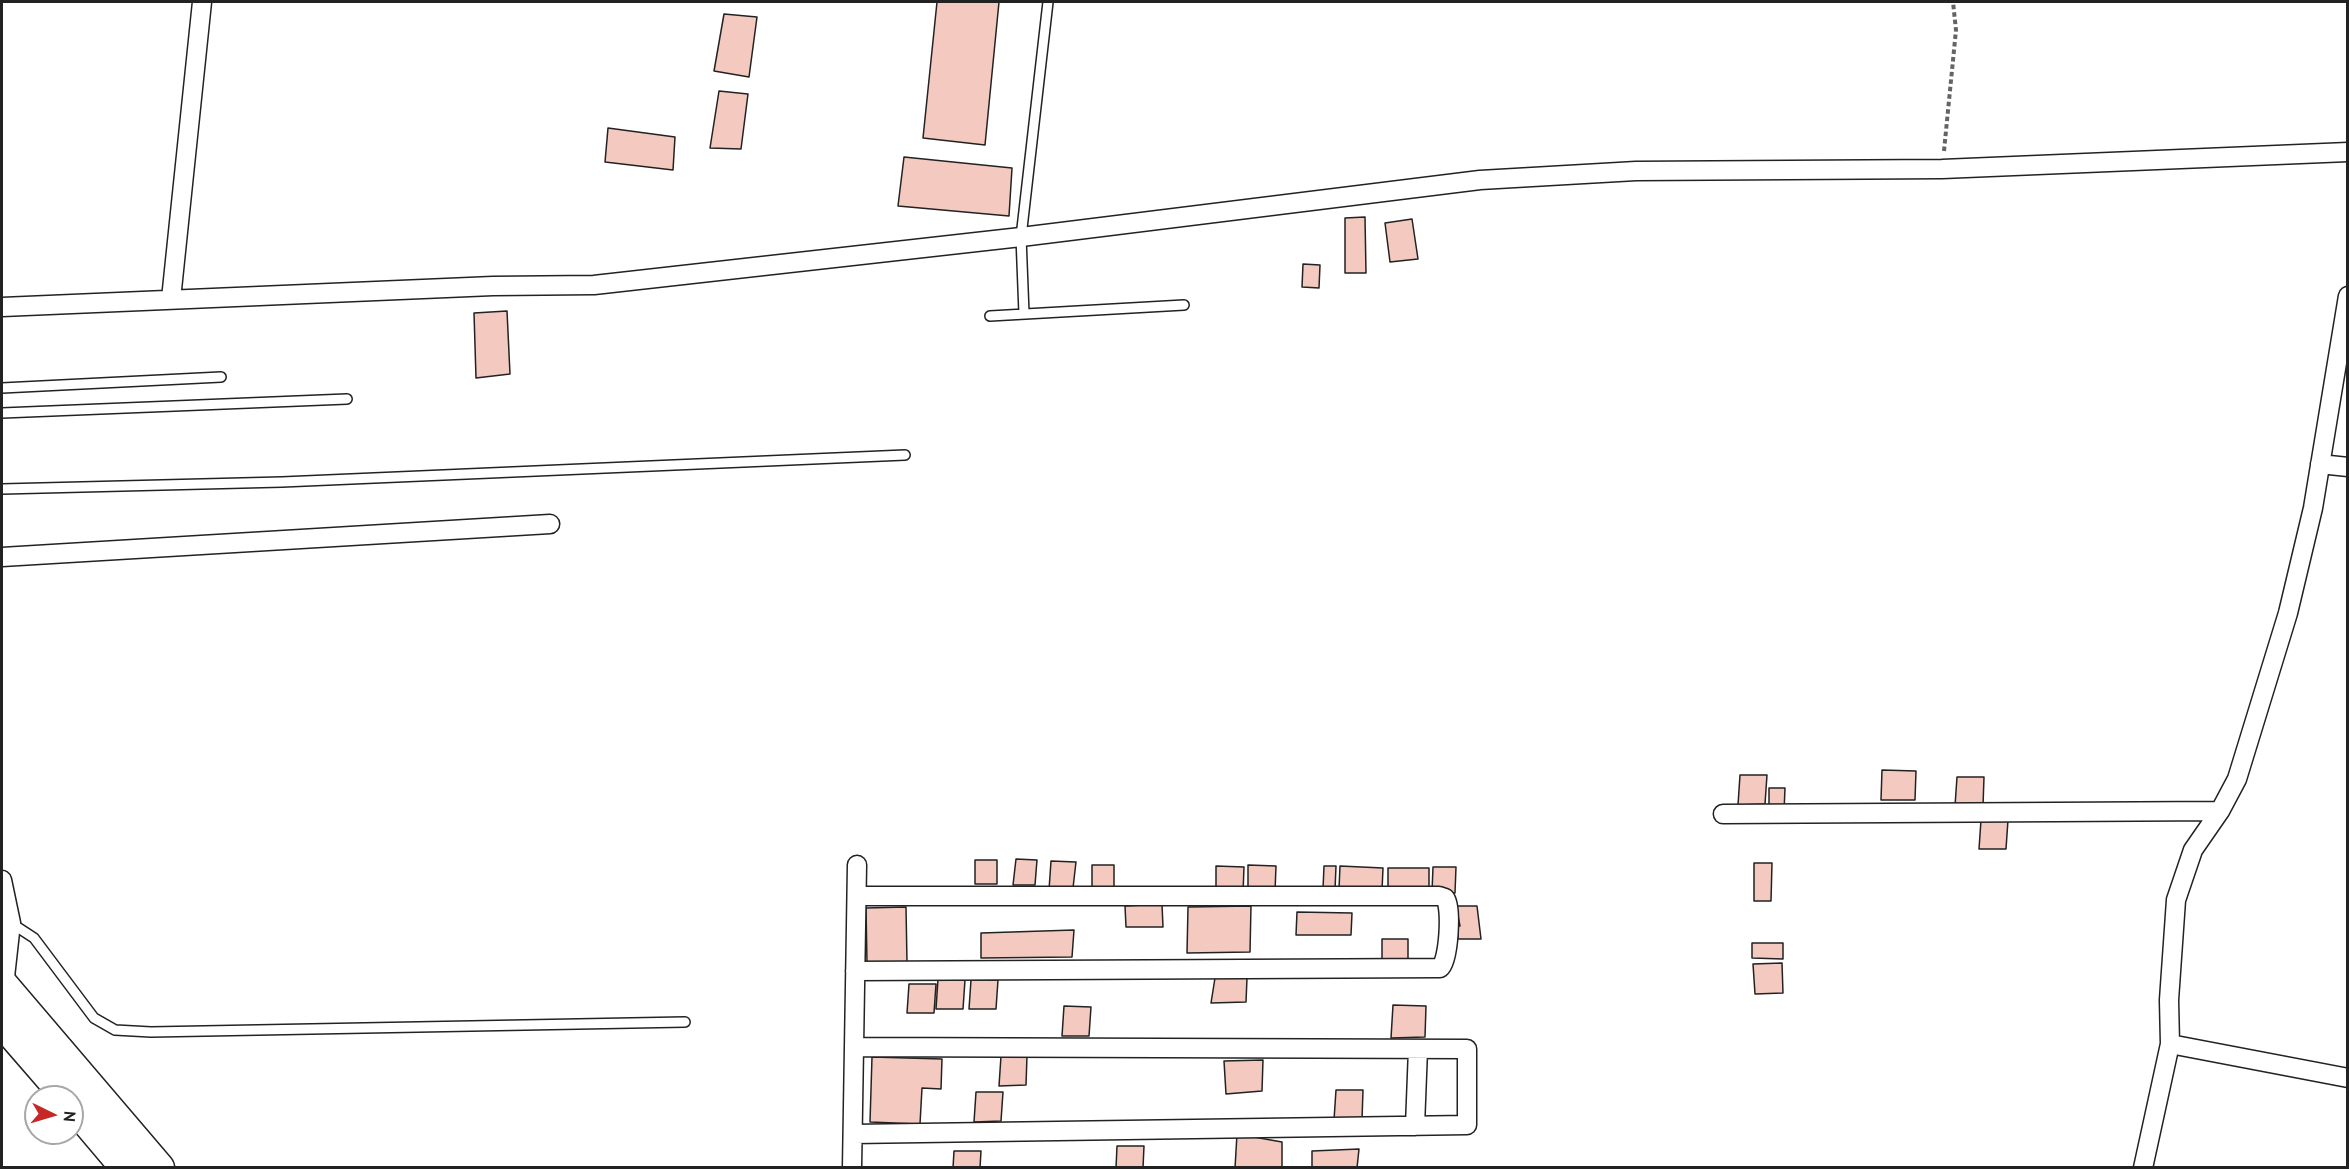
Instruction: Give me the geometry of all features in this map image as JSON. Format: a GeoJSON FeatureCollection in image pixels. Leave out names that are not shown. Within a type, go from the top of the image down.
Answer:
{"type":"FeatureCollection","features":[{"type":"Feature","properties":{"kind":"highway"},"geometry":{"type":"LineString","coordinates":[[3,985],[159,1167]]}},
{"type":"Feature","properties":{"kind":"highway"},"geometry":{"type":"LineString","coordinates":[[11,1036],[55,1085]]}},
{"type":"Feature","properties":{"kind":"highway"},"geometry":{"type":"LineString","coordinates":[[84,1118],[126,1167]]}},
{"type":"Feature","properties":{"kind":"street"},"geometry":{"type":"LineString","coordinates":[[171,298],[202,2]]}},
{"type":"Feature","properties":{"kind":"street"},"geometry":{"type":"LineString","coordinates":[[2,306],[493,286],[594,285],[1021,237],[1480,180],[1636,171],[1942,169],[2348,152]]}},
{"type":"Feature","properties":{"kind":"street"},"geometry":{"type":"LineString","coordinates":[[2143,1167],[2170,1044],[2169,1000],[2176,900],[2193,850],[2220,811],[2237,779],[2288,614],[2341,375],[2347,298]]}},
{"type":"Feature","properties":{"kind":"street"},"geometry":{"type":"LineString","coordinates":[[2320,464],[2348,467]]}},
{"type":"Feature","properties":{"kind":"street"},"geometry":{"type":"LineString","coordinates":[[2,557],[550,524]]}},
{"type":"Feature","properties":{"kind":"street"},"geometry":{"type":"LineString","coordinates":[[1723,814],[2220,811]]}},
{"type":"Feature","properties":{"kind":"street"},"geometry":{"type":"LineString","coordinates":[[852,1167],[857,866]]}},
{"type":"Feature","properties":{"kind":"street"},"geometry":{"type":"LineString","coordinates":[[2,880],[11,923],[3,985]]}},
{"type":"Feature","properties":{"kind":"street"},"geometry":{"type":"LineString","coordinates":[[855,971],[1440,968],[1446,960],[1449,906],[1445,898],[1439,896],[856,896]]}},
{"type":"Feature","properties":{"kind":"street"},"geometry":{"type":"LineString","coordinates":[[2170,1044],[2348,1078]]}},
{"type":"Feature","properties":{"kind":"street"},"geometry":{"type":"LineString","coordinates":[[853,1134],[1467,1125],[1467,1049],[854,1047]]}},
{"type":"Feature","properties":{"kind":"street"},"geometry":{"type":"LineString","coordinates":[[1415,1126],[1418,1049]]}},
{"type":"Feature","properties":{"kind":"lane"},"geometry":{"type":"LineString","coordinates":[[1024,314],[1021,237],[1048,2]]}},
{"type":"Feature","properties":{"kind":"lane"},"geometry":{"type":"LineString","coordinates":[[990,316],[1184,305]]}},
{"type":"Feature","properties":{"kind":"lane"},"geometry":{"type":"LineString","coordinates":[[2,388],[221,377]]}},
{"type":"Feature","properties":{"kind":"lane"},"geometry":{"type":"LineString","coordinates":[[2,413],[347,399]]}},
{"type":"Feature","properties":{"kind":"lane"},"geometry":{"type":"LineString","coordinates":[[2,489],[282,482],[905,455]]}},
{"type":"Feature","properties":{"kind":"lane"},"geometry":{"type":"LineString","coordinates":[[11,923],[34,938],[94,1018],[115,1030],[151,1032],[685,1022]]}},
{"type":"Feature","properties":{"kind":"path"},"geometry":{"type":"LineString","coordinates":[[1942,169],[1956,30],[1953,2]]}},
{"type":"Feature","properties":{"kind":"building"},"geometry":{"type":"Polygon","coordinates":[[[937,2],[999,2],[985,145],[923,138],[937,2]]]}},
{"type":"Feature","properties":{"kind":"building"},"geometry":{"type":"Polygon","coordinates":[[[724,14],[757,17],[749,77],[714,71],[724,14]]]}},
{"type":"Feature","properties":{"kind":"building"},"geometry":{"type":"Polygon","coordinates":[[[719,91],[748,94],[741,149],[710,148],[719,91]]]}},
{"type":"Feature","properties":{"kind":"building"},"geometry":{"type":"Polygon","coordinates":[[[608,128],[675,137],[673,170],[605,162],[608,128]]]}},
{"type":"Feature","properties":{"kind":"building"},"geometry":{"type":"Polygon","coordinates":[[[904,157],[1012,168],[1009,216],[898,206],[904,157]]]}},
{"type":"Feature","properties":{"kind":"building"},"geometry":{"type":"Polygon","coordinates":[[[1365,217],[1366,273],[1345,273],[1345,218],[1365,217]]]}},
{"type":"Feature","properties":{"kind":"building"},"geometry":{"type":"Polygon","coordinates":[[[1412,219],[1418,259],[1390,262],[1385,223],[1412,219]]]}},
{"type":"Feature","properties":{"kind":"building"},"geometry":{"type":"Polygon","coordinates":[[[1303,264],[1320,265],[1319,288],[1302,287],[1303,264]]]}},
{"type":"Feature","properties":{"kind":"building"},"geometry":{"type":"Polygon","coordinates":[[[507,311],[510,374],[476,378],[474,313],[507,311]]]}},
{"type":"Feature","properties":{"kind":"building"},"geometry":{"type":"Polygon","coordinates":[[[1882,770],[1916,771],[1915,800],[1881,800],[1882,770]]]}},
{"type":"Feature","properties":{"kind":"building"},"geometry":{"type":"Polygon","coordinates":[[[1740,775],[1767,775],[1765,804],[1738,805],[1740,775]]]}},
{"type":"Feature","properties":{"kind":"building"},"geometry":{"type":"Polygon","coordinates":[[[1957,777],[1984,777],[1983,806],[1955,806],[1957,777]]]}},
{"type":"Feature","properties":{"kind":"building"},"geometry":{"type":"Polygon","coordinates":[[[1769,788],[1785,788],[1784,812],[1769,812],[1769,788]]]}},
{"type":"Feature","properties":{"kind":"building"},"geometry":{"type":"Polygon","coordinates":[[[1981,820],[2008,820],[2006,849],[1979,849],[1981,820]]]}},
{"type":"Feature","properties":{"kind":"building"},"geometry":{"type":"Polygon","coordinates":[[[1016,859],[1037,860],[1035,885],[1013,885],[1016,859]]]}},
{"type":"Feature","properties":{"kind":"building"},"geometry":{"type":"Polygon","coordinates":[[[975,860],[997,860],[997,884],[975,884],[975,860]]]}},
{"type":"Feature","properties":{"kind":"building"},"geometry":{"type":"Polygon","coordinates":[[[1051,861],[1076,862],[1073,888],[1049,890],[1051,861]]]}},
{"type":"Feature","properties":{"kind":"building"},"geometry":{"type":"Polygon","coordinates":[[[1754,863],[1772,863],[1771,901],[1754,901],[1754,863]]]}},
{"type":"Feature","properties":{"kind":"building"},"geometry":{"type":"Polygon","coordinates":[[[1092,865],[1114,865],[1114,889],[1092,889],[1092,865]]]}},
{"type":"Feature","properties":{"kind":"building"},"geometry":{"type":"Polygon","coordinates":[[[1248,865],[1276,866],[1275,892],[1248,891],[1248,865]]]}},
{"type":"Feature","properties":{"kind":"building"},"geometry":{"type":"Polygon","coordinates":[[[1216,866],[1244,867],[1243,893],[1216,891],[1216,866]]]}},
{"type":"Feature","properties":{"kind":"building"},"geometry":{"type":"Polygon","coordinates":[[[1324,866],[1336,866],[1335,890],[1323,889],[1324,866]]]}},
{"type":"Feature","properties":{"kind":"building"},"geometry":{"type":"Polygon","coordinates":[[[1340,866],[1383,868],[1382,891],[1339,889],[1340,866]]]}},
{"type":"Feature","properties":{"kind":"building"},"geometry":{"type":"Polygon","coordinates":[[[1433,867],[1456,867],[1455,893],[1432,892],[1433,867]]]}},
{"type":"Feature","properties":{"kind":"building"},"geometry":{"type":"Polygon","coordinates":[[[1388,868],[1429,868],[1429,890],[1388,891],[1388,868]]]}},
{"type":"Feature","properties":{"kind":"building"},"geometry":{"type":"Polygon","coordinates":[[[1162,904],[1163,927],[1126,927],[1125,906],[1162,904]]]}},
{"type":"Feature","properties":{"kind":"building"},"geometry":{"type":"Polygon","coordinates":[[[1251,906],[1250,952],[1187,953],[1188,907],[1251,906]]]}},
{"type":"Feature","properties":{"kind":"building"},"geometry":{"type":"Polygon","coordinates":[[[1456,906],[1477,906],[1481,939],[1458,939],[1457,926],[1460,926],[1456,906]]]}},
{"type":"Feature","properties":{"kind":"building"},"geometry":{"type":"Polygon","coordinates":[[[906,907],[907,962],[867,963],[866,908],[906,907]]]}},
{"type":"Feature","properties":{"kind":"building"},"geometry":{"type":"Polygon","coordinates":[[[1297,912],[1352,913],[1351,935],[1296,935],[1297,912]]]}},
{"type":"Feature","properties":{"kind":"building"},"geometry":{"type":"Polygon","coordinates":[[[1074,930],[1072,957],[981,958],[981,933],[1074,930]]]}},
{"type":"Feature","properties":{"kind":"building"},"geometry":{"type":"Polygon","coordinates":[[[1382,939],[1408,939],[1408,964],[1382,964],[1382,939]]]}},
{"type":"Feature","properties":{"kind":"building"},"geometry":{"type":"Polygon","coordinates":[[[1752,943],[1783,943],[1783,959],[1752,958],[1752,943]]]}},
{"type":"Feature","properties":{"kind":"building"},"geometry":{"type":"Polygon","coordinates":[[[1782,963],[1783,993],[1755,994],[1753,964],[1782,963]]]}},
{"type":"Feature","properties":{"kind":"building"},"geometry":{"type":"Polygon","coordinates":[[[1215,978],[1247,978],[1246,1002],[1211,1003],[1215,978]]]}},
{"type":"Feature","properties":{"kind":"building"},"geometry":{"type":"Polygon","coordinates":[[[938,979],[965,980],[963,1009],[936,1009],[938,979]]]}},
{"type":"Feature","properties":{"kind":"building"},"geometry":{"type":"Polygon","coordinates":[[[971,980],[998,980],[996,1009],[969,1009],[971,980]]]}},
{"type":"Feature","properties":{"kind":"building"},"geometry":{"type":"Polygon","coordinates":[[[909,984],[936,984],[934,1013],[907,1013],[909,984]]]}},
{"type":"Feature","properties":{"kind":"building"},"geometry":{"type":"Polygon","coordinates":[[[1393,1005],[1426,1006],[1425,1037],[1391,1038],[1393,1005]]]}},
{"type":"Feature","properties":{"kind":"building"},"geometry":{"type":"Polygon","coordinates":[[[1064,1006],[1091,1007],[1089,1036],[1062,1036],[1064,1006]]]}},
{"type":"Feature","properties":{"kind":"building"},"geometry":{"type":"Polygon","coordinates":[[[1001,1056],[1027,1056],[1026,1085],[999,1086],[1001,1056]]]}},
{"type":"Feature","properties":{"kind":"building"},"geometry":{"type":"Polygon","coordinates":[[[872,1057],[942,1059],[941,1089],[922,1088],[920,1124],[870,1122],[872,1057]]]}},
{"type":"Feature","properties":{"kind":"building"},"geometry":{"type":"Polygon","coordinates":[[[1263,1060],[1262,1091],[1226,1094],[1224,1061],[1263,1060]]]}},
{"type":"Feature","properties":{"kind":"building"},"geometry":{"type":"Polygon","coordinates":[[[1336,1090],[1363,1090],[1362,1120],[1334,1120],[1336,1090]]]}},
{"type":"Feature","properties":{"kind":"building"},"geometry":{"type":"Polygon","coordinates":[[[976,1092],[1003,1092],[1001,1121],[974,1122],[976,1092]]]}},
{"type":"Feature","properties":{"kind":"building"},"geometry":{"type":"Polygon","coordinates":[[[1237,1134],[1282,1142],[1282,1168],[1235,1168],[1237,1134]]]}},
{"type":"Feature","properties":{"kind":"building"},"geometry":{"type":"Polygon","coordinates":[[[1117,1146],[1144,1146],[1143,1168],[1116,1168],[1117,1146]]]}},
{"type":"Feature","properties":{"kind":"building"},"geometry":{"type":"Polygon","coordinates":[[[1359,1149],[1357,1168],[1312,1168],[1312,1151],[1359,1149]]]}},
{"type":"Feature","properties":{"kind":"building"},"geometry":{"type":"Polygon","coordinates":[[[954,1151],[981,1151],[980,1168],[953,1168],[954,1151]]]}}]}
